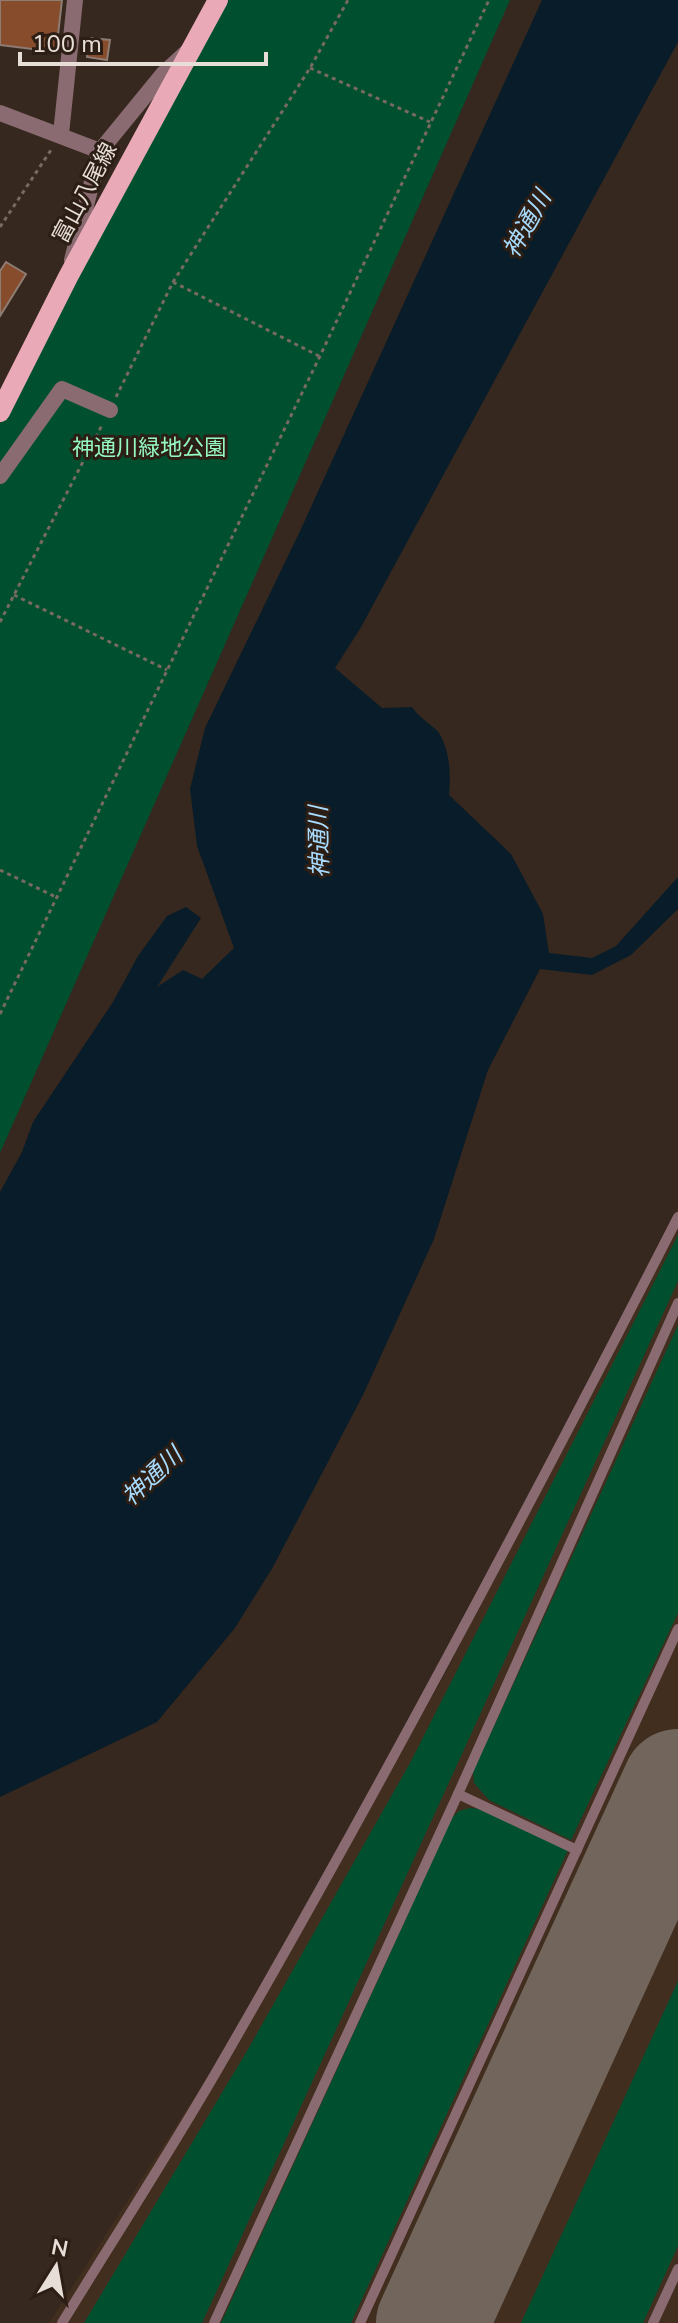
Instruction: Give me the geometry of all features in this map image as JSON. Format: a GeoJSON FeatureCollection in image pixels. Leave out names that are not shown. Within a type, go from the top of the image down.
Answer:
{"type":"FeatureCollection","features":[{"type":"Feature","properties":{"kind":"main road","name":"富山八尾線"},"geometry":{"type":"LineString","coordinates":[[0,412],[68,277],[218,0]]}},
{"type":"Feature","properties":{"kind":"street"},"geometry":{"type":"LineString","coordinates":[[61,134],[75,0]]}},
{"type":"Feature","properties":{"kind":"street"},"geometry":{"type":"LineString","coordinates":[[68,277],[100,151],[163,74],[190,50]]}},
{"type":"Feature","properties":{"kind":"street"},"geometry":{"type":"LineString","coordinates":[[0,113],[100,151]]}},
{"type":"Feature","properties":{"kind":"street"},"geometry":{"type":"LineString","coordinates":[[0,476],[62,389],[110,410]]}},
{"type":"Feature","properties":{"kind":"lane"},"geometry":{"type":"LineString","coordinates":[[62,2323],[214,2076],[374,1791],[678,1217]]}},
{"type":"Feature","properties":{"kind":"lane"},"geometry":{"type":"LineString","coordinates":[[214,2323],[458,1794],[678,1303]]}},
{"type":"Feature","properties":{"kind":"lane"},"geometry":{"type":"LineString","coordinates":[[360,2323],[678,1629]]}},
{"type":"Feature","properties":{"kind":"lane"},"geometry":{"type":"LineString","coordinates":[[458,1794],[577,1850]]}},
{"type":"Feature","properties":{"kind":"lane"},"geometry":{"type":"LineString","coordinates":[[653,2323],[678,2269]]}},
{"type":"Feature","properties":{"kind":"path"},"geometry":{"type":"LineString","coordinates":[[0,622],[173,282],[310,68],[348,0]]}},
{"type":"Feature","properties":{"kind":"path"},"geometry":{"type":"LineString","coordinates":[[0,1014],[320,356],[489,0]]}},
{"type":"Feature","properties":{"kind":"path"},"geometry":{"type":"LineString","coordinates":[[310,68],[430,122]]}},
{"type":"Feature","properties":{"kind":"path"},"geometry":{"type":"LineString","coordinates":[[0,227],[61,134]]}},
{"type":"Feature","properties":{"kind":"path"},"geometry":{"type":"LineString","coordinates":[[173,282],[320,356]]}},
{"type":"Feature","properties":{"kind":"path"},"geometry":{"type":"LineString","coordinates":[[14,595],[167,670]]}},
{"type":"Feature","properties":{"kind":"path"},"geometry":{"type":"LineString","coordinates":[[0,870],[58,898]]}},
{"type":"Feature","properties":{"kind":"shaded area"},"geometry":{"type":"Polygon","coordinates":[[[678,1207],[678,2323],[49,2323],[235,2034],[446,1673],[678,1207]]]}},
{"type":"Feature","properties":{"kind":"green space","name":"神通川緑地公園"},"geometry":{"type":"Polygon","coordinates":[[[221,0],[510,0],[0,1153],[0,412],[221,0]]]}},
{"type":"Feature","properties":{"kind":"green space"},"geometry":{"type":"Polygon","coordinates":[[[678,1235],[678,1281],[202,2323],[84,2323],[247,2051],[410,1763],[678,1235]]]}},
{"type":"Feature","properties":{"kind":"green space"},"geometry":{"type":"Polygon","coordinates":[[[678,1325],[678,1613],[571,1840],[489,1800],[474,1783],[473,1772],[678,1325]]]}},
{"type":"Feature","properties":{"kind":"green space"},"geometry":{"type":"Polygon","coordinates":[[[482,1809],[568,1850],[351,2323],[221,2323],[452,1818],[459,1811],[482,1809]]]}},
{"type":"Feature","properties":{"kind":"green space"},"geometry":{"type":"Polygon","coordinates":[[[678,1981],[678,2246],[643,2323],[521,2323],[678,1981]]]}},
{"type":"Feature","properties":{"kind":"water","name":"神通川"},"geometry":{"type":"Polygon","coordinates":[[[542,0],[678,0],[678,42],[360,629],[335,668],[382,708],[412,707],[439,733],[449,763],[449,795],[511,854],[543,914],[549,953],[592,958],[616,946],[678,877],[678,909],[631,955],[592,975],[540,969],[488,1070],[434,1239],[363,1395],[273,1567],[235,1628],[157,1722],[0,1797],[0,1192],[22,1152],[33,1122],[113,1002],[138,956],[167,916],[186,907],[201,918],[157,987],[183,970],[202,979],[234,948],[197,846],[190,789],[205,728],[301,529],[542,0]]]}},
{"type":"Feature","properties":{"kind":"building"},"geometry":{"type":"Polygon","coordinates":[[[0,0],[62,0],[56,52],[0,45],[0,0]]]}},
{"type":"Feature","properties":{"kind":"building"},"geometry":{"type":"Polygon","coordinates":[[[90,38],[110,40],[107,60],[87,57],[90,38]]]}},
{"type":"Feature","properties":{"kind":"building"},"geometry":{"type":"Polygon","coordinates":[[[6,262],[26,274],[0,316],[0,271],[6,262]]]}},
{"type":"Feature","properties":{"kind":"runway"},"geometry":{"type":"LineString","coordinates":[[432,2323],[678,1785]]}}]}
